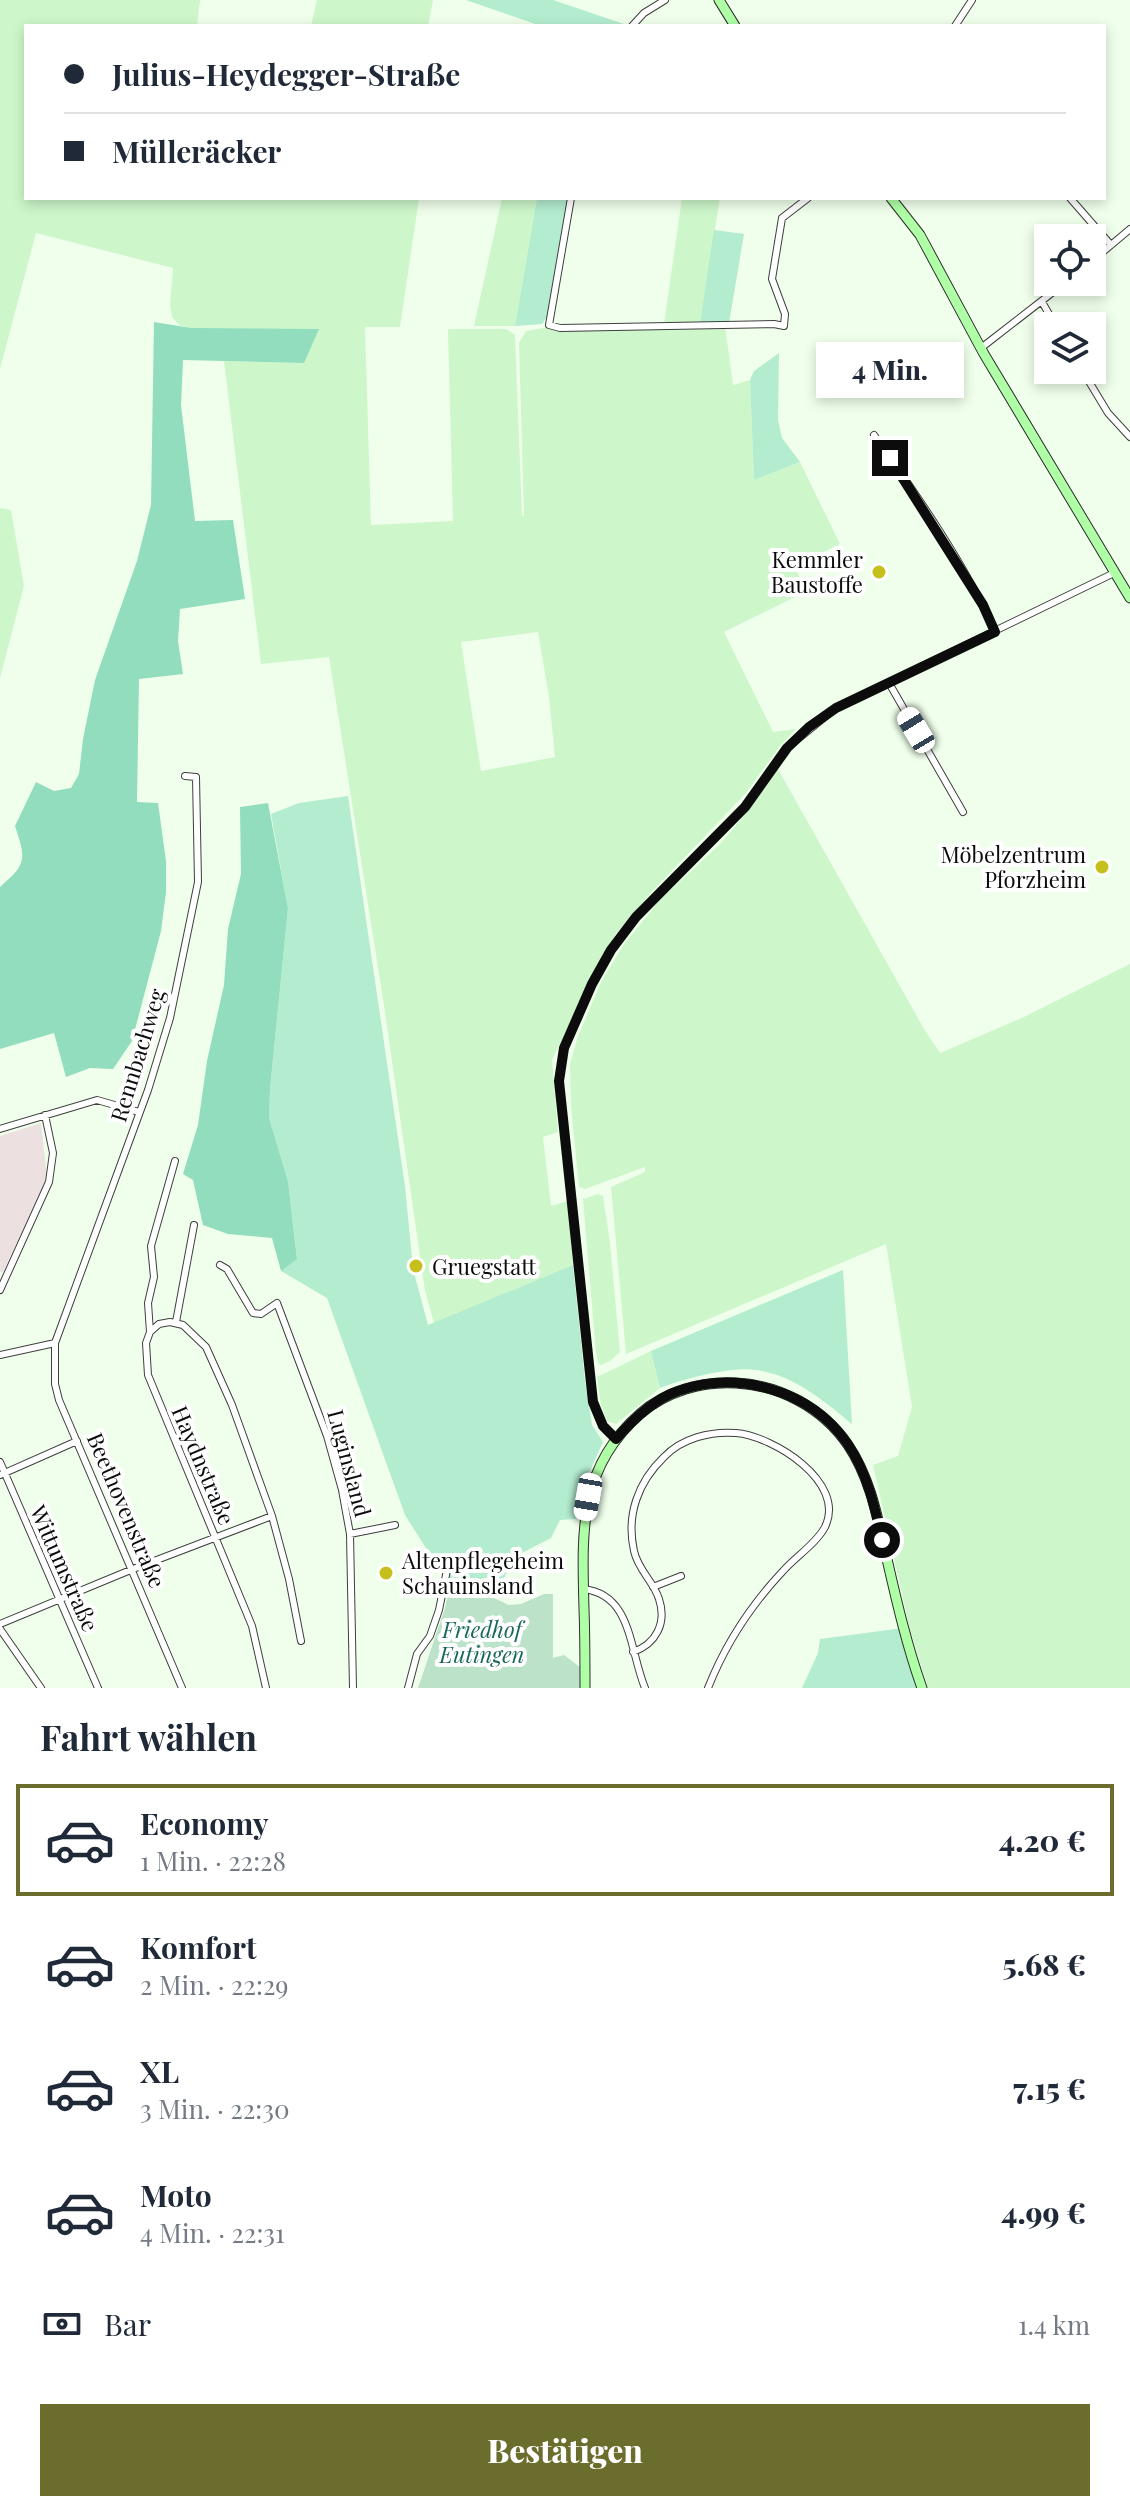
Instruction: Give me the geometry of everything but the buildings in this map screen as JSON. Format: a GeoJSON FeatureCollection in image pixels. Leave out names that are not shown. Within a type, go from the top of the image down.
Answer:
{"type":"FeatureCollection","features":[{"type":"Feature","properties":{"kind":"street"},"geometry":{"type":"LineString","coordinates":[[634,24],[644,13],[665,0]]}},
{"type":"Feature","properties":{"kind":"street"},"geometry":{"type":"LineString","coordinates":[[719,0],[734,24]]}},
{"type":"Feature","properties":{"kind":"street"},"geometry":{"type":"LineString","coordinates":[[956,24],[972,0]]}},
{"type":"Feature","properties":{"kind":"street"},"geometry":{"type":"LineString","coordinates":[[571,200],[549,325],[560,328],[784,326],[785,314],[772,279],[782,218],[805,200]]}},
{"type":"Feature","properties":{"kind":"street"},"geometry":{"type":"LineString","coordinates":[[893,200],[920,235],[981,348],[1130,598]]}},
{"type":"Feature","properties":{"kind":"street"},"geometry":{"type":"LineString","coordinates":[[1072,200],[1111,245]]}},
{"type":"Feature","properties":{"kind":"street"},"geometry":{"type":"LineString","coordinates":[[1106,249],[1130,229]]}},
{"type":"Feature","properties":{"kind":"street"},"geometry":{"type":"LineString","coordinates":[[981,348],[1049,296]]}},
{"type":"Feature","properties":{"kind":"street"},"geometry":{"type":"LineString","coordinates":[[1042,302],[1048,312]]}},
{"type":"Feature","properties":{"kind":"street"},"geometry":{"type":"LineString","coordinates":[[1090,384],[1108,413],[1130,437]]}},
{"type":"Feature","properties":{"kind":"street"},"geometry":{"type":"LineString","coordinates":[[874,435],[907,481],[983,605],[995,632]]}},
{"type":"Feature","properties":{"kind":"street"},"geometry":{"type":"LineString","coordinates":[[616,1439],[603,1426],[593,1402],[559,1081],[564,1048],[592,984],[611,950],[636,917],[745,807],[777,761],[809,727],[836,708],[1114,573]]}},
{"type":"Feature","properties":{"kind":"street"},"geometry":{"type":"LineString","coordinates":[[889,683],[963,812]]}},
{"type":"Feature","properties":{"kind":"street","name":"Rennbachweg"},"geometry":{"type":"LineString","coordinates":[[55,1343],[170,1018],[198,882],[196,777],[185,776]]}},
{"type":"Feature","properties":{"kind":"street"},"geometry":{"type":"LineString","coordinates":[[0,1129],[97,1100],[139,1112]]}},
{"type":"Feature","properties":{"kind":"street"},"geometry":{"type":"LineString","coordinates":[[0,1290],[49,1182],[53,1153],[45,1115]]}},
{"type":"Feature","properties":{"kind":"street","name":"Haydnstraße"},"geometry":{"type":"LineString","coordinates":[[175,1161],[151,1246],[154,1277],[148,1303],[148,1375],[252,1626],[266,1688]]}},
{"type":"Feature","properties":{"kind":"street"},"geometry":{"type":"LineString","coordinates":[[176,1322],[194,1225]]}},
{"type":"Feature","properties":{"kind":"street","name":"Luginsland"},"geometry":{"type":"LineString","coordinates":[[220,1265],[227,1269],[253,1313],[261,1314],[277,1303],[327,1436],[350,1534],[353,1688]]}},
{"type":"Feature","properties":{"kind":"street"},"geometry":{"type":"LineString","coordinates":[[150,1332],[159,1324],[176,1322],[203,1342],[212,1359],[272,1516],[301,1641]]}},
{"type":"Feature","properties":{"kind":"street"},"geometry":{"type":"LineString","coordinates":[[0,1355],[55,1343]]}},
{"type":"Feature","properties":{"kind":"street","name":"Beethovenstraße"},"geometry":{"type":"LineString","coordinates":[[55,1343],[55,1384],[59,1400],[182,1688]]}},
{"type":"Feature","properties":{"kind":"street"},"geometry":{"type":"LineString","coordinates":[[585,1688],[583,1542],[588,1497],[603,1458],[616,1439],[645,1409],[676,1392],[715,1383],[753,1384],[806,1404],[820,1414],[846,1443],[866,1482],[922,1688]]}},
{"type":"Feature","properties":{"kind":"street"},"geometry":{"type":"LineString","coordinates":[[633,1652],[643,1648],[658,1632],[661,1610],[659,1598],[634,1552],[634,1504],[648,1475],[680,1444],[709,1434],[725,1433],[765,1439],[793,1455],[818,1482],[828,1505],[825,1528],[783,1570],[744,1618],[708,1688]]}},
{"type":"Feature","properties":{"kind":"street"},"geometry":{"type":"LineString","coordinates":[[2,1474],[77,1441]]}},
{"type":"Feature","properties":{"kind":"street","name":"Wittumstraße"},"geometry":{"type":"LineString","coordinates":[[0,1462],[2,1474],[98,1688]]}},
{"type":"Feature","properties":{"kind":"street"},"geometry":{"type":"LineString","coordinates":[[41,1688],[0,1627],[58,1599],[272,1516]]}},
{"type":"Feature","properties":{"kind":"street"},"geometry":{"type":"LineString","coordinates":[[350,1534],[395,1525]]}},
{"type":"Feature","properties":{"kind":"street"},"geometry":{"type":"LineString","coordinates":[[408,1688],[417,1654],[430,1636],[439,1610],[447,1570]]}},
{"type":"Feature","properties":{"kind":"street"},"geometry":{"type":"LineString","coordinates":[[653,1587],[681,1576]]}},
{"type":"Feature","properties":{"kind":"street"},"geometry":{"type":"LineString","coordinates":[[583,1589],[603,1593],[615,1603],[623,1618],[645,1688]]}},
{"type":"Feature","properties":{"kind":"shaded area"},"geometry":{"type":"Polygon","coordinates":[[[41,1123],[47,1177],[3,1272],[0,1272],[0,1136],[41,1123]]]}},
{"type":"Feature","properties":{"kind":"green space"},"geometry":{"type":"Polygon","coordinates":[[[0,0],[200,0],[197,24],[24,24],[24,200],[419,200],[400,327],[365,327],[371,525],[453,521],[448,329],[506,329],[515,335],[522,516],[519,343],[526,331],[549,327],[725,326],[733,385],[750,380],[754,480],[800,462],[840,544],[795,566],[805,592],[724,632],[773,732],[796,729],[746,793],[616,934],[600,960],[552,1060],[558,1132],[543,1137],[551,1206],[568,1201],[573,1265],[434,1323],[425,1291],[329,657],[261,664],[224,361],[304,363],[179,325],[172,317],[170,305],[173,268],[36,233],[0,369],[0,0]],[[538,632],[461,642],[481,771],[555,757],[538,632]]]}},
{"type":"Feature","properties":{"kind":"green space"},"geometry":{"type":"Polygon","coordinates":[[[317,0],[433,0],[428,24],[311,24],[317,0]]]}},
{"type":"Feature","properties":{"kind":"green space"},"geometry":{"type":"Polygon","coordinates":[[[466,0],[553,0],[624,24],[535,24],[466,0]]]}},
{"type":"Feature","properties":{"kind":"green space"},"geometry":{"type":"Polygon","coordinates":[[[502,200],[537,200],[515,326],[474,326],[502,200]]]}},
{"type":"Feature","properties":{"kind":"green space"},"geometry":{"type":"Polygon","coordinates":[[[537,200],[569,200],[550,313],[542,324],[515,326],[537,200]]]}},
{"type":"Feature","properties":{"kind":"green space"},"geometry":{"type":"Polygon","coordinates":[[[682,200],[720,200],[700,323],[664,324],[682,200]]]}},
{"type":"Feature","properties":{"kind":"green space"},"geometry":{"type":"Polygon","coordinates":[[[714,230],[744,234],[729,323],[700,323],[714,230]]]}},
{"type":"Feature","properties":{"kind":"green space"},"geometry":{"type":"Polygon","coordinates":[[[154,322],[191,328],[319,329],[304,363],[183,360],[181,405],[195,521],[233,520],[245,599],[180,609],[178,641],[183,674],[139,679],[137,802],[158,803],[166,861],[161,931],[132,1041],[113,1069],[90,1068],[66,1077],[54,1033],[0,1049],[0,887],[20,866],[21,846],[15,826],[36,782],[54,791],[71,788],[79,774],[95,680],[137,561],[151,505],[154,322]]]}},
{"type":"Feature","properties":{"kind":"green space"},"geometry":{"type":"Polygon","coordinates":[[[779,353],[778,420],[782,438],[800,462],[754,480],[750,380],[754,371],[779,353]]]}},
{"type":"Feature","properties":{"kind":"green space"},"geometry":{"type":"Polygon","coordinates":[[[0,508],[11,510],[24,586],[0,678],[0,508]]]}},
{"type":"Feature","properties":{"kind":"green space"},"geometry":{"type":"Polygon","coordinates":[[[778,769],[940,1053],[1024,1017],[1130,964],[1130,1688],[928,1688],[910,1630],[873,1465],[898,1456],[912,1407],[886,1244],[626,1354],[611,1187],[645,1172],[645,1167],[585,1189],[579,1187],[570,1064],[578,1036],[601,982],[624,944],[660,900],[720,844],[778,769]]]}},
{"type":"Feature","properties":{"kind":"green space"},"geometry":{"type":"Polygon","coordinates":[[[348,796],[405,1186],[413,1269],[428,1325],[573,1265],[592,1425],[603,1442],[583,1486],[576,1519],[560,1520],[551,1538],[516,1556],[494,1596],[443,1575],[405,1515],[327,1298],[281,1271],[297,1258],[288,1181],[269,1118],[288,908],[271,814],[299,803],[348,796]]]}},
{"type":"Feature","properties":{"kind":"green space"},"geometry":{"type":"Polygon","coordinates":[[[268,803],[288,908],[269,1118],[288,1181],[297,1259],[281,1271],[272,1238],[228,1234],[203,1225],[193,1180],[183,1174],[198,1125],[207,1061],[224,985],[228,929],[241,874],[240,807],[268,803]]]}},
{"type":"Feature","properties":{"kind":"green space"},"geometry":{"type":"Polygon","coordinates":[[[598,1194],[603,1196],[610,1243],[620,1352],[601,1365],[596,1353],[583,1199],[598,1194]]]}},
{"type":"Feature","properties":{"kind":"green space"},"geometry":{"type":"Polygon","coordinates":[[[843,1270],[852,1424],[796,1383],[756,1370],[708,1374],[660,1388],[651,1351],[843,1270]]]}},
{"type":"Feature","properties":{"kind":"green space"},"geometry":{"type":"Polygon","coordinates":[[[651,1351],[660,1388],[616,1424],[607,1421],[597,1377],[651,1351]]]}},
{"type":"Feature","properties":{"kind":"green space","name":"Friedhof Eutingen"},"geometry":{"type":"Polygon","coordinates":[[[451,1578],[509,1605],[553,1594],[553,1658],[564,1655],[585,1671],[585,1688],[418,1688],[445,1608],[451,1578]]]}},
{"type":"Feature","properties":{"kind":"green space"},"geometry":{"type":"Polygon","coordinates":[[[903,1628],[922,1688],[802,1688],[818,1653],[820,1639],[903,1628]]]}},
{"type":"Feature","properties":{"kind":"place","name":"Kemmler Baustoffe"},"geometry":{"type":"Point","coordinates":[879,572]}},
{"type":"Feature","properties":{"kind":"place","name":"Möbelzentrum Pforzheim"},"geometry":{"type":"Point","coordinates":[1102,867]}},
{"type":"Feature","properties":{"kind":"place","name":"Gruegstatt"},"geometry":{"type":"Point","coordinates":[416,1266]}},
{"type":"Feature","properties":{"kind":"place","name":"Altenpflegeheim Schauinsland"},"geometry":{"type":"Point","coordinates":[386,1573]}},
{"type":"Feature","properties":{"kind":"route"},"geometry":{"type":"LineString","coordinates":[[882,1540],[876,1510],[857,1459],[834,1427],[806,1404],[790,1396],[753,1384],[696,1386],[676,1392],[645,1409],[616,1439],[603,1426],[593,1402],[559,1081],[564,1048],[592,984],[611,950],[662,889],[745,807],[787,748],[836,708],[995,632],[983,605],[890,458]]}}]}
